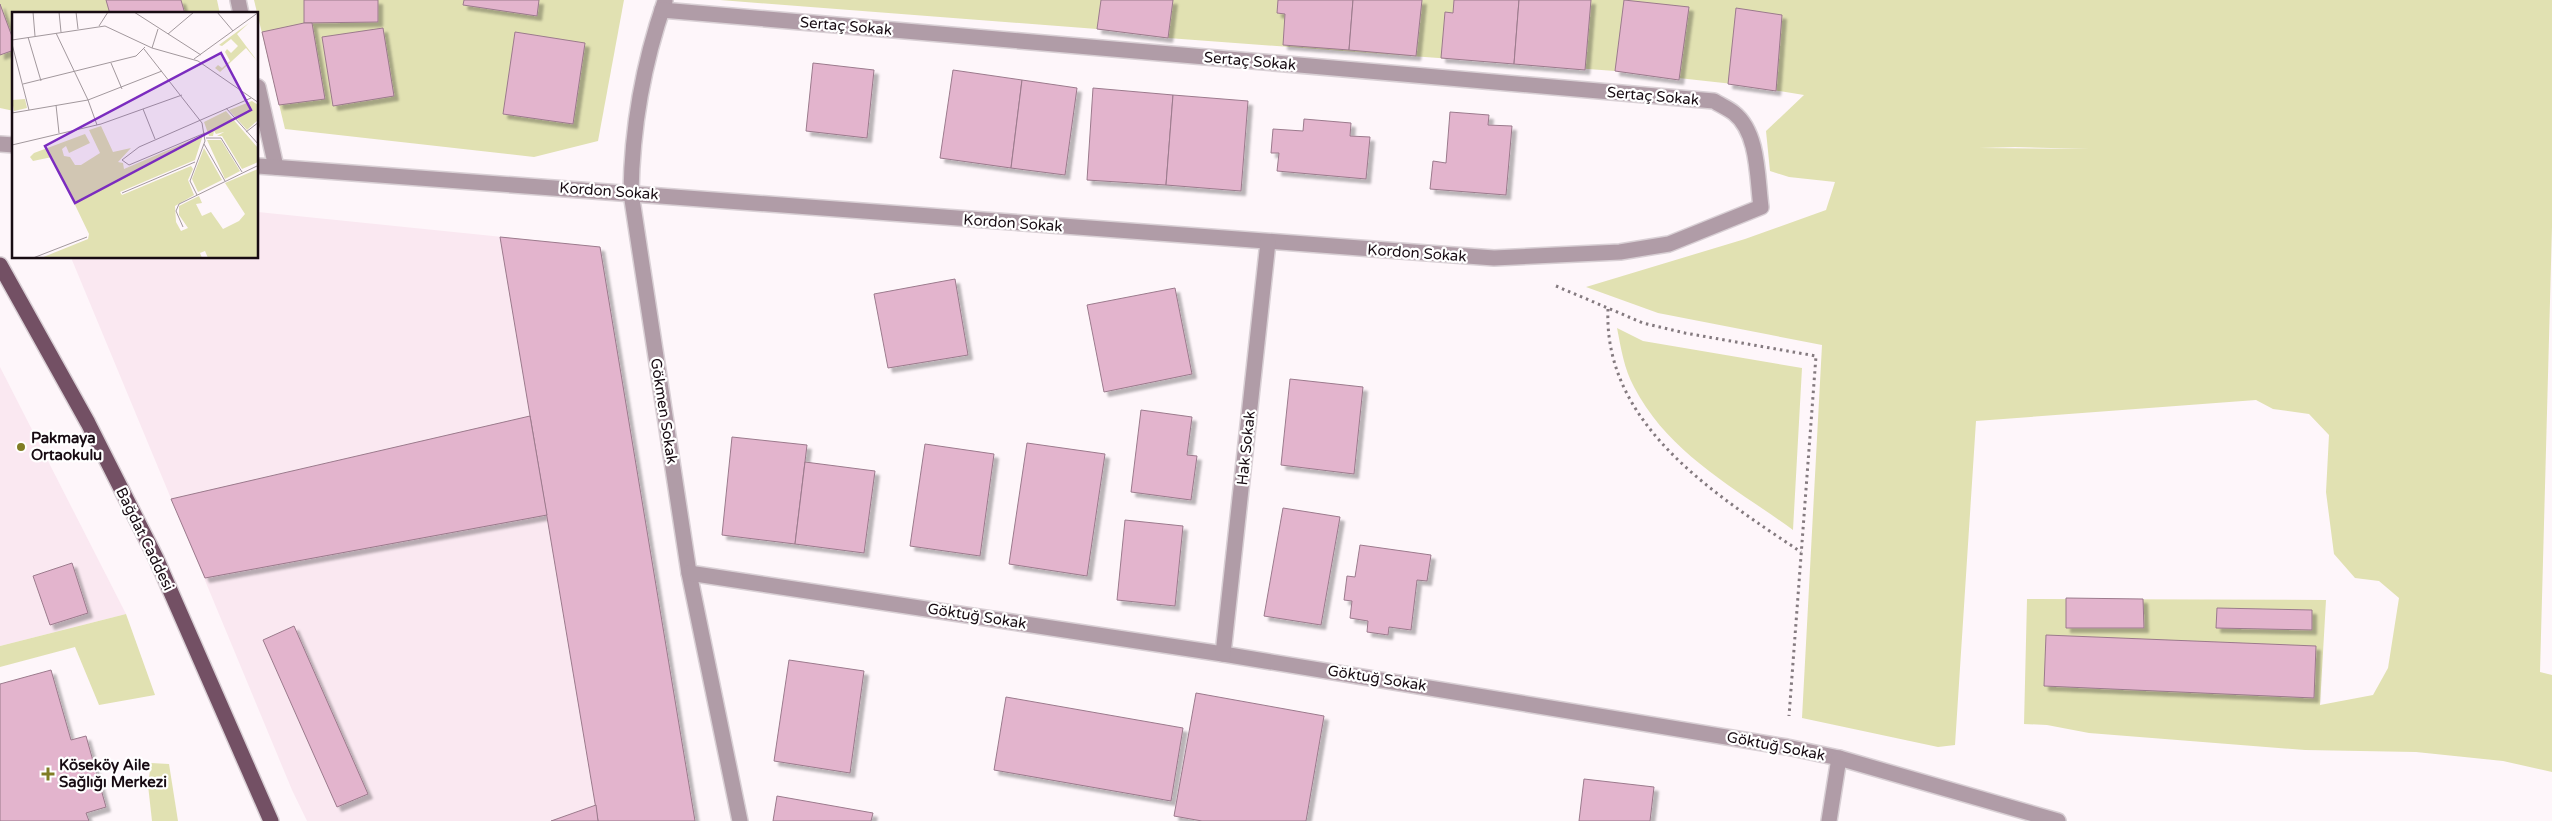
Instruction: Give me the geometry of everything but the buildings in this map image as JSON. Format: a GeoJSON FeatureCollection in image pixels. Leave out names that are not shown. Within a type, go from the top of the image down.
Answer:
{"type":"FeatureCollection","features":[{"type":"Feature","properties":{"kind":"main road","name":"Bağdat Caddesi"},"geometry":{"type":"LineString","coordinates":[[0,266],[88,422],[156,558],[271,821]]}},
{"type":"Feature","properties":{"kind":"street","name":"Gökmen Sokak"},"geometry":{"type":"LineString","coordinates":[[664,5],[654,33],[642,85],[632,144],[631,193],[689,573],[740,821]]}},
{"type":"Feature","properties":{"kind":"street","name":"Sertaç Sokak"},"geometry":{"type":"LineString","coordinates":[[664,5],[1714,101],[1734,113],[1746,126],[1752,146],[1761,208]]}},
{"type":"Feature","properties":{"kind":"street"},"geometry":{"type":"LineString","coordinates":[[259,92],[276,168]]}},
{"type":"Feature","properties":{"kind":"street","name":"Kordon Sokak"},"geometry":{"type":"LineString","coordinates":[[259,166],[1494,258],[1620,252],[1669,244],[1761,208]]}},
{"type":"Feature","properties":{"kind":"street","name":"Hak Sokak"},"geometry":{"type":"LineString","coordinates":[[1223,654],[1268,242]]}},
{"type":"Feature","properties":{"kind":"street","name":"Göktuğ Sokak"},"geometry":{"type":"LineString","coordinates":[[689,573],[1223,654],[1787,747],[1840,758],[2058,821]]}},
{"type":"Feature","properties":{"kind":"street"},"geometry":{"type":"LineString","coordinates":[[1829,821],[1840,758]]}},
{"type":"Feature","properties":{"kind":"path"},"geometry":{"type":"LineString","coordinates":[[1547,282],[1643,323],[1685,334],[1816,356],[1787,747]]}},
{"type":"Feature","properties":{"kind":"path"},"geometry":{"type":"LineString","coordinates":[[1608,309],[1607,330],[1612,361],[1627,395],[1646,426],[1680,462],[1757,522],[1801,552]]}},
{"type":"Feature","properties":{"kind":"shaded area"},"geometry":{"type":"Polygon","coordinates":[[[259,212],[600,247],[695,821],[307,821],[292,790],[72,260],[259,259],[259,212]]]}},
{"type":"Feature","properties":{"kind":"shaded area","name":"Pakmaya Ortaokulu"},"geometry":{"type":"Polygon","coordinates":[[[0,367],[126,614],[0,646],[0,367]]]}},
{"type":"Feature","properties":{"kind":"green space"},"geometry":{"type":"Polygon","coordinates":[[[0,0],[217,0],[220,12],[12,12],[12,111],[0,108],[0,0]]]}},
{"type":"Feature","properties":{"kind":"green space"},"geometry":{"type":"Polygon","coordinates":[[[254,0],[624,0],[598,141],[534,157],[285,129],[259,21],[259,12],[257,12],[254,0]]]}},
{"type":"Feature","properties":{"kind":"green space"},"geometry":{"type":"Polygon","coordinates":[[[720,0],[2552,0],[2552,227],[2540,672],[2552,675],[2552,772],[2503,761],[2416,752],[2305,750],[2089,733],[2047,725],[2024,724],[2027,599],[2326,600],[2320,705],[2373,695],[2388,668],[2399,598],[2379,581],[2355,578],[2334,554],[2326,492],[2329,435],[2309,414],[2273,409],[2256,400],[1976,421],[1955,745],[1938,747],[1802,718],[1822,345],[1658,313],[1586,287],[1745,239],[1826,210],[1835,182],[1789,177],[1770,171],[1766,131],[1804,95],[1742,85],[1615,71],[1168,38],[1097,29],[720,0]],[[2015,147],[1979,148],[2090,149],[2015,147]]]}},
{"type":"Feature","properties":{"kind":"green space"},"geometry":{"type":"Polygon","coordinates":[[[1617,328],[1643,341],[1802,368],[1793,530],[1705,468],[1665,432],[1648,411],[1634,387],[1623,358],[1617,328]]]}},
{"type":"Feature","properties":{"kind":"green space"},"geometry":{"type":"Polygon","coordinates":[[[126,614],[155,695],[99,705],[75,647],[0,667],[0,646],[126,614]]]}},
{"type":"Feature","properties":{"kind":"green space"},"geometry":{"type":"Polygon","coordinates":[[[151,763],[169,764],[178,821],[152,821],[148,785],[151,763]]]}},
{"type":"Feature","properties":{"kind":"place","name":"Pakmaya Ortaokulu"},"geometry":{"type":"Point","coordinates":[21,447]}},
{"type":"Feature","properties":{"kind":"place","name":"Köseköy Aile Sağlığı Merkezi"},"geometry":{"type":"Point","coordinates":[48,774]}}]}
